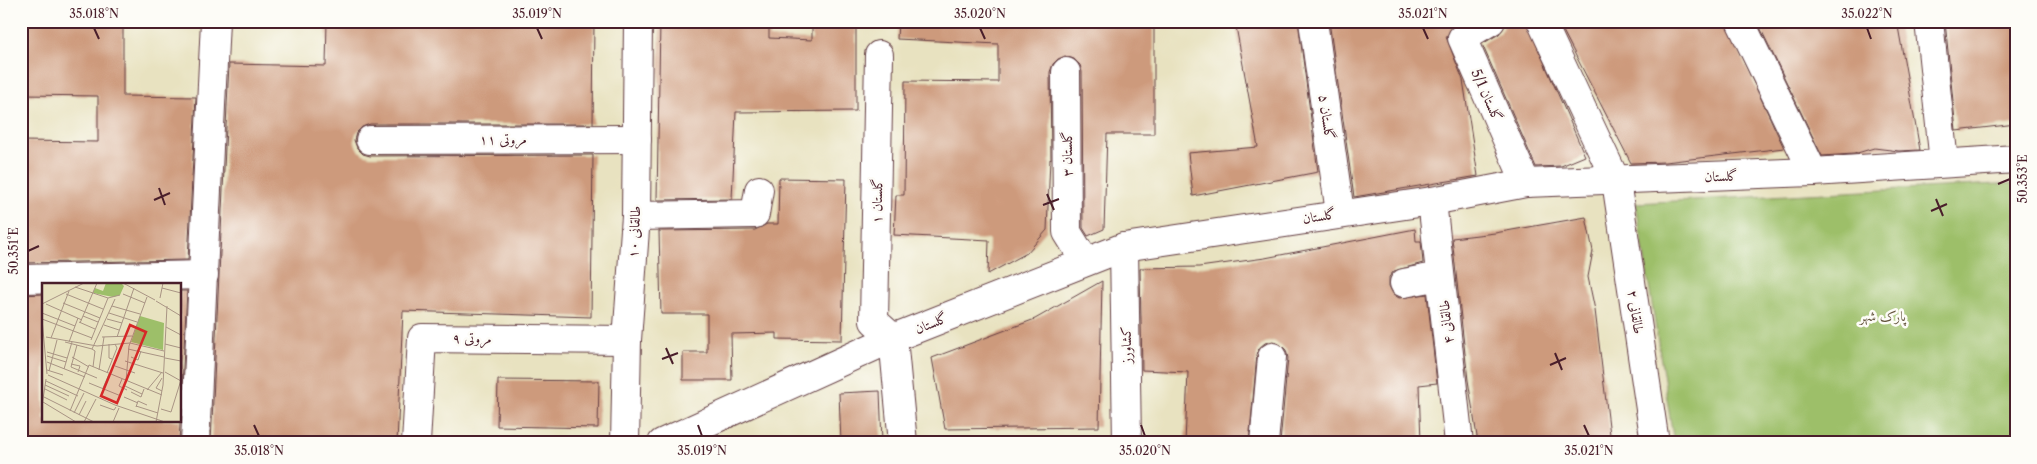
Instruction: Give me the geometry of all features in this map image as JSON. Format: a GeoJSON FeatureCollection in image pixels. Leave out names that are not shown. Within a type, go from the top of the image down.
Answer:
{"type":"FeatureCollection","features":[{"type":"Feature","properties":{"kind":"street"},"geometry":{"type":"LineString","coordinates":[[195,443],[215,21]]}},
{"type":"Feature","properties":{"kind":"street","name":"طالقانی ۱۰"},"geometry":{"type":"LineString","coordinates":[[625,443],[627,340],[636,216],[638,21]]}},
{"type":"Feature","properties":{"kind":"street","name":"گلستان ۵"},"geometry":{"type":"LineString","coordinates":[[1313,21],[1340,213]]}},
{"type":"Feature","properties":{"kind":"street","name":"گلستان 5/1"},"geometry":{"type":"LineString","coordinates":[[1490,21],[1462,38],[1526,183]]}},
{"type":"Feature","properties":{"kind":"street","name":"طالقانی ۲"},"geometry":{"type":"LineString","coordinates":[[1541,21],[1616,180],[1655,443]]}},
{"type":"Feature","properties":{"kind":"street"},"geometry":{"type":"LineString","coordinates":[[1740,21],[1813,172]]}},
{"type":"Feature","properties":{"kind":"street"},"geometry":{"type":"LineString","coordinates":[[1929,21],[1944,163]]}},
{"type":"Feature","properties":{"kind":"street","name":"گلستان ۱"},"geometry":{"type":"LineString","coordinates":[[880,55],[874,321],[893,338]]}},
{"type":"Feature","properties":{"kind":"street","name":"گلستان ۳"},"geometry":{"type":"LineString","coordinates":[[1066,72],[1067,232],[1085,261]]}},
{"type":"Feature","properties":{"kind":"street","name":"مروتی ۱۱"},"geometry":{"type":"LineString","coordinates":[[370,140],[637,139]]}},
{"type":"Feature","properties":{"kind":"street","name":"گلستان"},"geometry":{"type":"LineString","coordinates":[[662,443],[893,338],[1124,246],[1432,201],[1526,183],[1813,172],[2016,159]]}},
{"type":"Feature","properties":{"kind":"street"},"geometry":{"type":"LineString","coordinates":[[636,216],[755,214],[758,190]]}},
{"type":"Feature","properties":{"kind":"street","name":"طالقانی ۴"},"geometry":{"type":"LineString","coordinates":[[1432,201],[1459,443]]}},
{"type":"Feature","properties":{"kind":"street","name":"کشاورز"},"geometry":{"type":"LineString","coordinates":[[1124,246],[1128,443]]}},
{"type":"Feature","properties":{"kind":"street"},"geometry":{"type":"LineString","coordinates":[[21,278],[204,276]]}},
{"type":"Feature","properties":{"kind":"street"},"geometry":{"type":"LineString","coordinates":[[1404,283],[1440,276]]}},
{"type":"Feature","properties":{"kind":"street","name":"مروتی ۹"},"geometry":{"type":"LineString","coordinates":[[416,443],[422,338],[627,340]]}},
{"type":"Feature","properties":{"kind":"street"},"geometry":{"type":"LineString","coordinates":[[893,338],[903,443]]}},
{"type":"Feature","properties":{"kind":"street"},"geometry":{"type":"LineString","coordinates":[[1264,443],[1272,357]]}},
{"type":"Feature","properties":{"kind":"green space","name":"پارک شهر"},"geometry":{"type":"Polygon","coordinates":[[[2016,183],[2016,443],[1674,443],[1636,203],[2016,183]]]}},
{"type":"Feature","properties":{"kind":"building"},"geometry":{"type":"Polygon","coordinates":[[[25,21],[123,21],[123,96],[196,97],[188,260],[21,263],[21,141],[98,142],[98,96],[23,95],[25,21]]]}},
{"type":"Feature","properties":{"kind":"building"},"geometry":{"type":"Polygon","coordinates":[[[327,21],[594,21],[593,124],[370,124],[362,127],[356,133],[354,140],[357,148],[363,154],[370,156],[593,155],[591,317],[403,311],[397,443],[211,443],[229,64],[326,66],[327,21]]]}},
{"type":"Feature","properties":{"kind":"building"},"geometry":{"type":"Polygon","coordinates":[[[660,21],[769,21],[769,38],[812,40],[812,21],[856,21],[856,111],[736,112],[732,199],[657,200],[660,21]]]}},
{"type":"Feature","properties":{"kind":"building"},"geometry":{"type":"Polygon","coordinates":[[[898,21],[1154,21],[1154,134],[1107,134],[1104,229],[1088,236],[1083,228],[1082,72],[1080,65],[1074,59],[1065,56],[1053,64],[1050,72],[1051,160],[1047,230],[1027,253],[988,274],[989,240],[894,235],[896,195],[904,195],[905,81],[998,82],[998,44],[897,39],[898,21]]]}},
{"type":"Feature","properties":{"kind":"building"},"geometry":{"type":"Polygon","coordinates":[[[1235,21],[1298,21],[1318,172],[1193,196],[1188,153],[1258,147],[1235,21]]]}},
{"type":"Feature","properties":{"kind":"building"},"geometry":{"type":"Polygon","coordinates":[[[1329,21],[1456,21],[1446,37],[1463,80],[1478,176],[1354,197],[1329,21]]]}},
{"type":"Feature","properties":{"kind":"building"},"geometry":{"type":"Polygon","coordinates":[[[1510,21],[1526,21],[1585,156],[1561,166],[1536,167],[1482,44],[1499,34],[1506,23],[1510,21]]]}},
{"type":"Feature","properties":{"kind":"building"},"geometry":{"type":"Polygon","coordinates":[[[1558,21],[1725,21],[1784,148],[1665,162],[1631,163],[1558,21]]]}},
{"type":"Feature","properties":{"kind":"building"},"geometry":{"type":"Polygon","coordinates":[[[1757,21],[1897,21],[1920,150],[1899,151],[1874,148],[1854,154],[1822,156],[1757,21]]]}},
{"type":"Feature","properties":{"kind":"building"},"geometry":{"type":"Polygon","coordinates":[[[1945,21],[2016,21],[2016,124],[1956,131],[1945,21]]]}},
{"type":"Feature","properties":{"kind":"building"},"geometry":{"type":"Polygon","coordinates":[[[779,178],[846,179],[842,340],[777,339],[777,333],[731,334],[732,380],[683,380],[683,352],[707,352],[707,314],[661,314],[659,231],[755,230],[767,224],[778,224],[779,178]]]}},
{"type":"Feature","properties":{"kind":"building"},"geometry":{"type":"Polygon","coordinates":[[[1586,217],[1593,251],[1588,277],[1595,310],[1611,443],[1478,443],[1468,380],[1452,238],[1495,233],[1586,217]]]}},
{"type":"Feature","properties":{"kind":"building"},"geometry":{"type":"Polygon","coordinates":[[[1415,229],[1416,241],[1421,241],[1423,263],[1394,271],[1389,277],[1389,286],[1393,294],[1399,298],[1427,294],[1437,383],[1419,385],[1421,443],[1280,443],[1288,358],[1286,350],[1273,341],[1265,343],[1259,348],[1257,355],[1249,443],[1185,443],[1188,372],[1142,370],[1140,268],[1199,267],[1265,258],[1415,229]]]}},
{"type":"Feature","properties":{"kind":"building"},"geometry":{"type":"Polygon","coordinates":[[[1102,281],[1099,427],[945,429],[932,358],[1035,319],[1102,281]]]}},
{"type":"Feature","properties":{"kind":"building"},"geometry":{"type":"Polygon","coordinates":[[[181,291],[187,291],[181,405],[181,291]]]}},
{"type":"Feature","properties":{"kind":"building"},"geometry":{"type":"Polygon","coordinates":[[[42,294],[42,422],[180,422],[179,443],[21,443],[21,295],[42,294]]]}},
{"type":"Feature","properties":{"kind":"building"},"geometry":{"type":"Polygon","coordinates":[[[498,380],[599,381],[598,428],[497,426],[498,380]]]}},
{"type":"Feature","properties":{"kind":"building"},"geometry":{"type":"Polygon","coordinates":[[[880,391],[882,443],[841,443],[839,393],[880,391]]]}}]}
